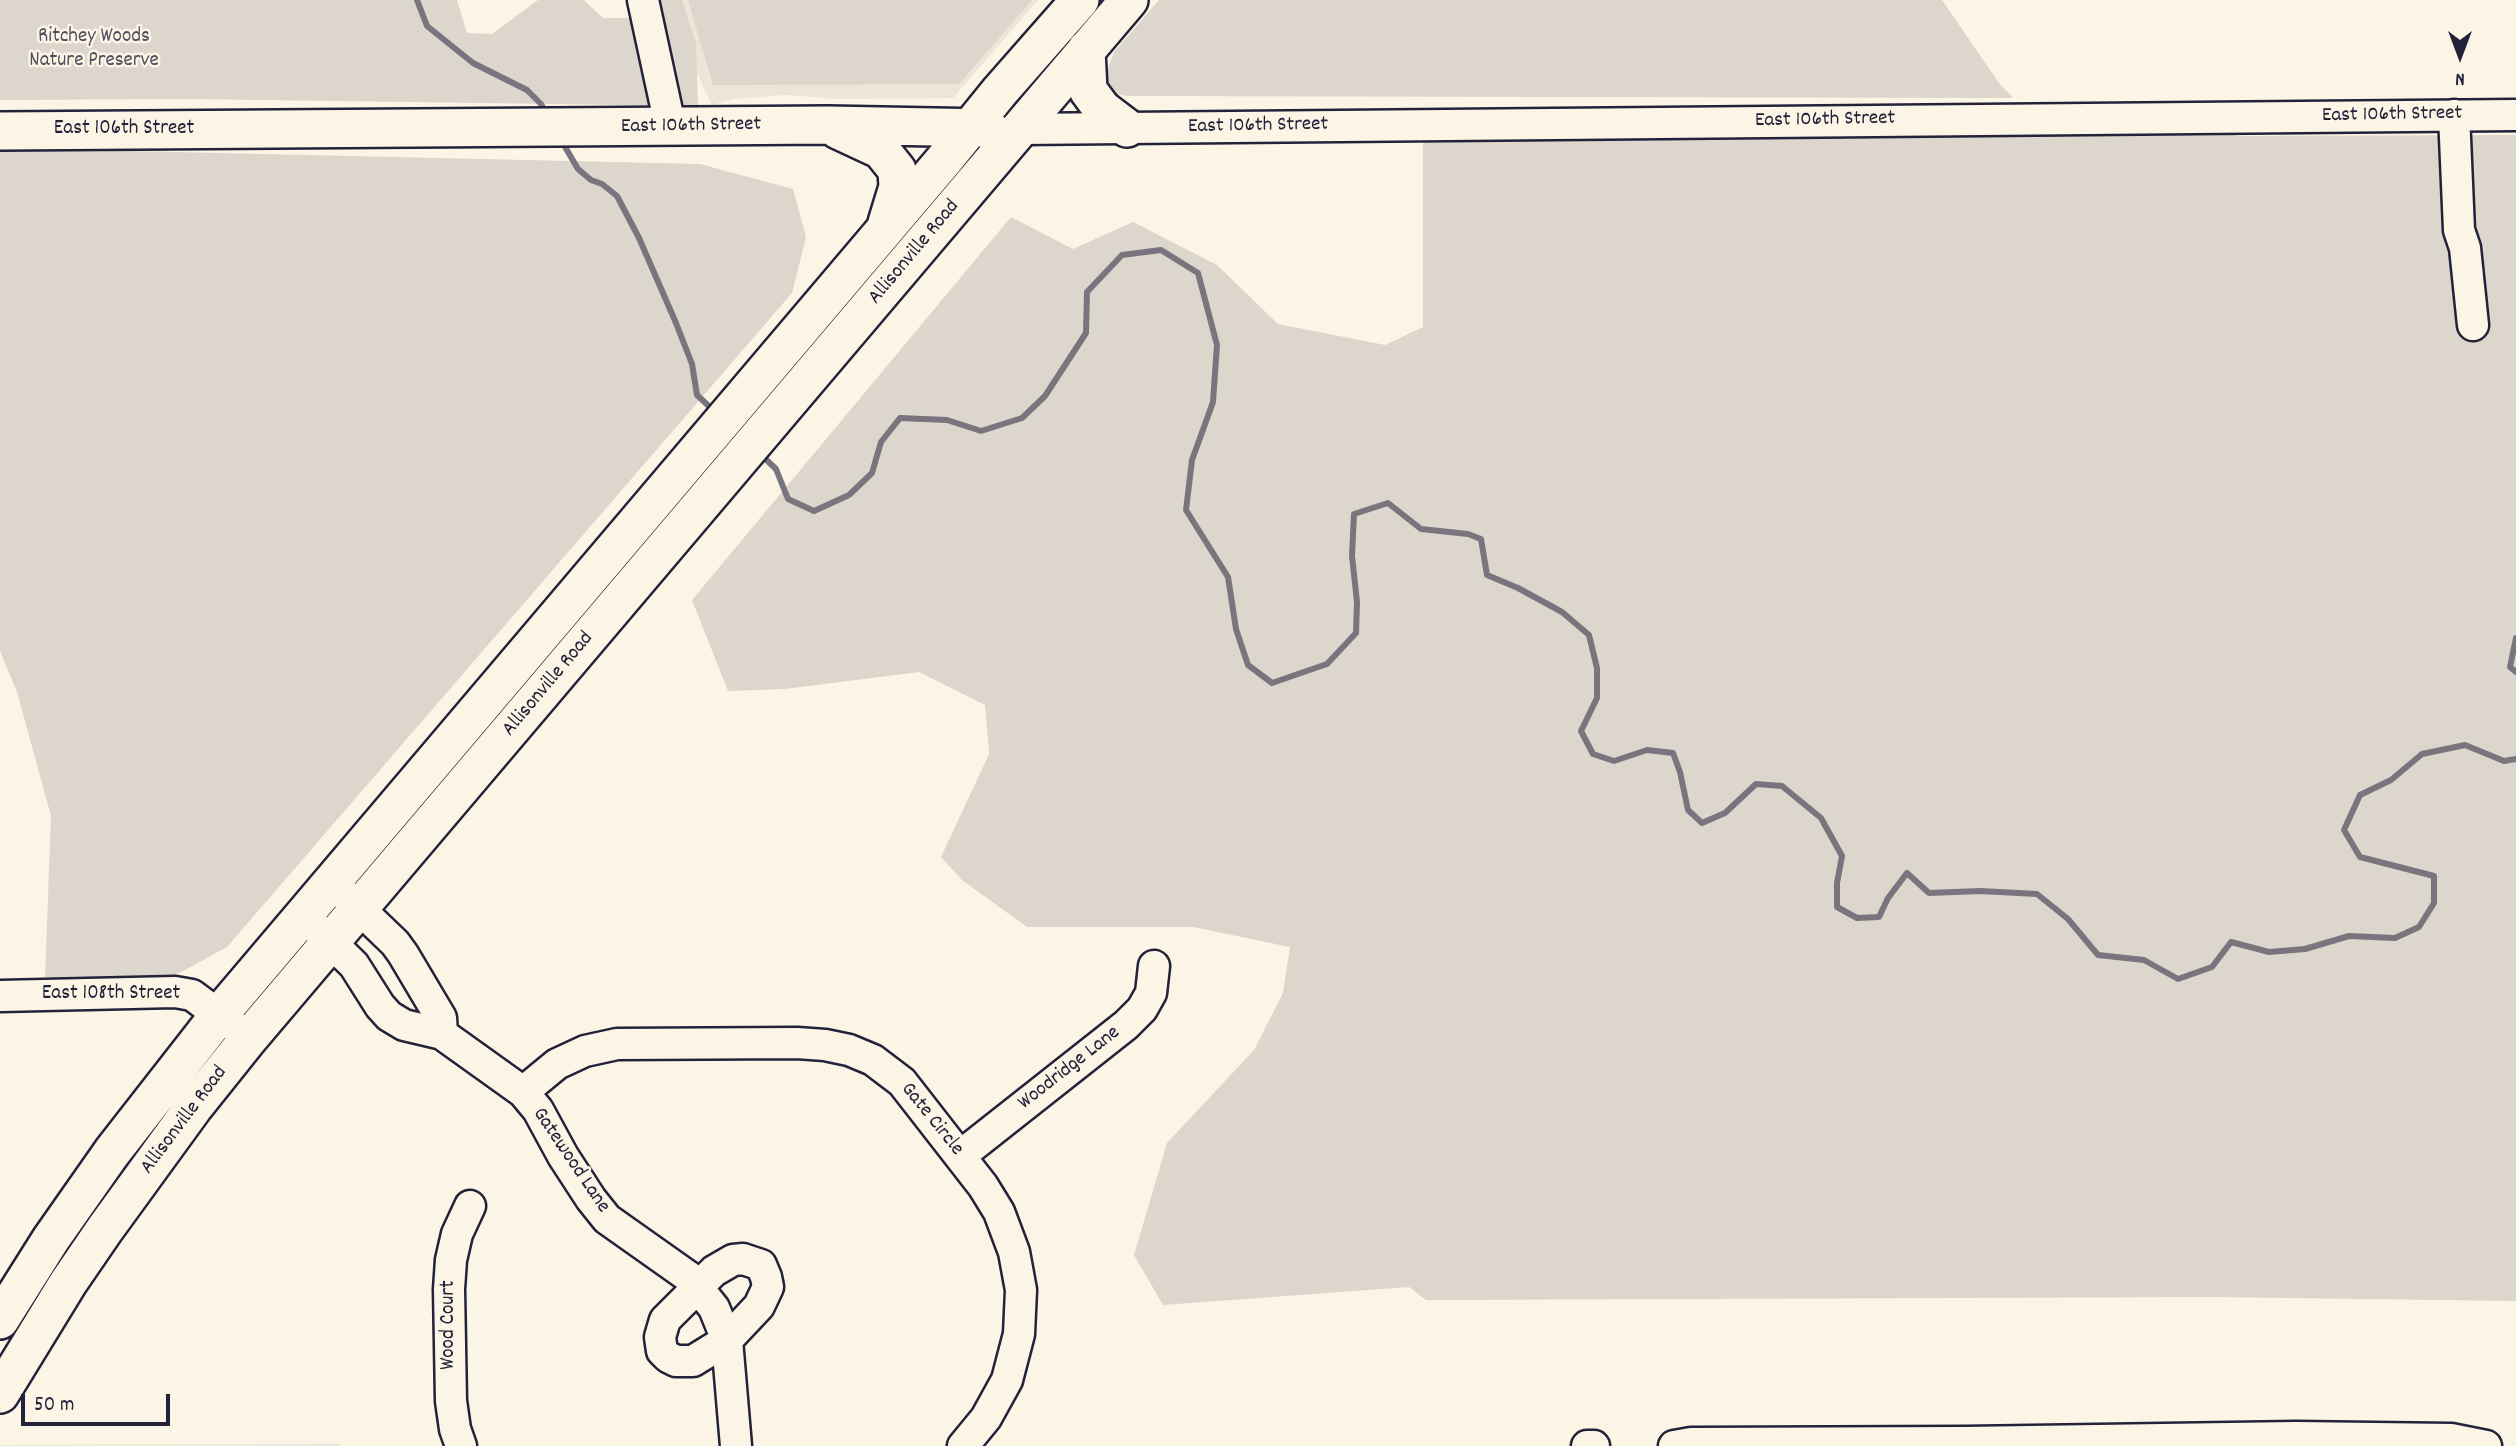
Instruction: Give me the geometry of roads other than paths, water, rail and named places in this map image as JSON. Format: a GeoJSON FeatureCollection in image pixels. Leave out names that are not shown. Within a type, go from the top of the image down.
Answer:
{"type":"FeatureCollection","features":[{"type":"Feature","properties":{"kind":"main road","name":"Allisonville Road"},"geometry":{"type":"LineString","coordinates":[[0,1320],[51,1239],[112,1152],[219,1016],[1080,0]]}},
{"type":"Feature","properties":{"kind":"main road","name":"Allisonville Road"},"geometry":{"type":"LineString","coordinates":[[0,1393],[105,1229],[193,1108],[249,1038],[1129,0]]}},
{"type":"Feature","properties":{"kind":"main road"},"geometry":{"type":"LineString","coordinates":[[1086,50],[1088,90],[1101,109],[1127,128]]}},
{"type":"Feature","properties":{"kind":"main road","name":"East 106th Street"},"geometry":{"type":"LineString","coordinates":[[0,131],[828,125],[1018,129]]}},
{"type":"Feature","properties":{"kind":"main road"},"geometry":{"type":"LineString","coordinates":[[828,125],[881,150],[897,170],[898,187],[885,229]]}},
{"type":"Feature","properties":{"kind":"street"},"geometry":{"type":"LineString","coordinates":[[643,0],[667,111],[667,128]]}},
{"type":"Feature","properties":{"kind":"street"},"geometry":{"type":"LineString","coordinates":[[2454,115],[2459,230],[2465,248],[2473,325]]}},
{"type":"Feature","properties":{"kind":"street","name":"East 106th Street"},"geometry":{"type":"LineString","coordinates":[[1018,129],[2516,115]]}},
{"type":"Feature","properties":{"kind":"street"},"geometry":{"type":"LineString","coordinates":[[333,882],[403,954],[442,1018],[442,1034]]}},
{"type":"Feature","properties":{"kind":"street","name":"Gatewood Lane"},"geometry":{"type":"LineString","coordinates":[[304,917],[354,965],[389,1016],[404,1025],[442,1034],[523,1092],[538,1110],[591,1199],[607,1219],[689,1277],[698,1288],[713,1308],[727,1340],[736,1446]]}},
{"type":"Feature","properties":{"kind":"street","name":"Woodridge Lane"},"geometry":{"type":"LineString","coordinates":[[960,1156],[1126,1025],[1142,1009],[1151,993],[1154,965]]}},
{"type":"Feature","properties":{"kind":"street","name":"East 108th Street"},"geometry":{"type":"LineString","coordinates":[[0,996],[175,992],[192,995],[249,1038]]}},
{"type":"Feature","properties":{"kind":"street","name":"Gate Circle"},"geometry":{"type":"LineString","coordinates":[[523,1092],[557,1064],[601,1047],[617,1044],[825,1045],[849,1050],[873,1060],[902,1082],[983,1186],[999,1212],[1014,1252],[1021,1290],[1019,1334],[1007,1380],[986,1418],[964,1446]]}},
{"type":"Feature","properties":{"kind":"street","name":"Wood Court"},"geometry":{"type":"LineString","coordinates":[[461,1446],[455,1429],[451,1401],[449,1289],[451,1260],[457,1234],[470,1206]]}},
{"type":"Feature","properties":{"kind":"street"},"geometry":{"type":"LineString","coordinates":[[733,1260],[751,1260],[761,1265],[768,1287],[765,1297],[727,1340],[693,1361],[676,1361],[662,1351],[661,1328],[665,1320],[698,1288],[714,1271],[733,1260]]}},
{"type":"Feature","properties":{"kind":"street"},"geometry":{"type":"LineString","coordinates":[[1674,1446],[1691,1443],[1965,1444],[2296,1437],[2451,1439],[2486,1446]]}},
{"type":"Feature","properties":{"kind":"street"},"geometry":{"type":"LineString","coordinates":[[1587,1446],[1594,1446]]}},
{"type":"Feature","properties":{"kind":"waterway"},"geometry":{"type":"LineString","coordinates":[[417,0],[427,26],[473,63],[527,90],[541,104],[547,115]]}},
{"type":"Feature","properties":{"kind":"waterway"},"geometry":{"type":"LineString","coordinates":[[561,140],[578,169],[617,196],[639,238],[676,323],[692,364],[697,395],[715,412]]}},
{"type":"Feature","properties":{"kind":"waterway"},"geometry":{"type":"LineString","coordinates":[[759,453],[776,469],[788,499],[814,511],[849,495],[872,473],[881,442],[900,418],[947,420],[981,431],[1022,418],[1045,396],[1086,333],[1087,292],[1122,255],[1161,250],[1198,273],[1217,345],[1213,402],[1192,460],[1186,510],[1228,577],[1236,629],[1248,665],[1272,683],[1327,664],[1356,633],[1357,602],[1352,556],[1354,514],[1388,503],[1421,529],[1468,534],[1481,539],[1487,575],[1562,612],[1589,635],[1597,668],[1597,698],[1581,731],[1593,754],[1614,761],[1647,750],[1673,753],[1688,810],[1702,823],[1725,813],[1756,784],[1782,786],[1821,818],[1842,856],[1837,883],[1837,907],[1857,918],[1879,917],[1888,898],[1907,873],[1929,893],[1980,891],[2037,894],[2068,919],[2098,955],[2144,960],[2178,979],[2212,967],[2231,942],[2269,952],[2305,949],[2349,936],[2395,938],[2419,927],[2434,903],[2434,876],[2360,857],[2344,830],[2360,795],[2391,780],[2422,754],[2465,745],[2504,761],[2516,759]]}},
{"type":"Feature","properties":{"kind":"waterway"},"geometry":{"type":"LineString","coordinates":[[2516,638],[2510,667],[2516,672]]}},
{"type":"Feature","properties":{"kind":"park label","name":"Ritchey Woods Nature Preserve"},"geometry":{"type":"Point","coordinates":[94,50]}}]}
